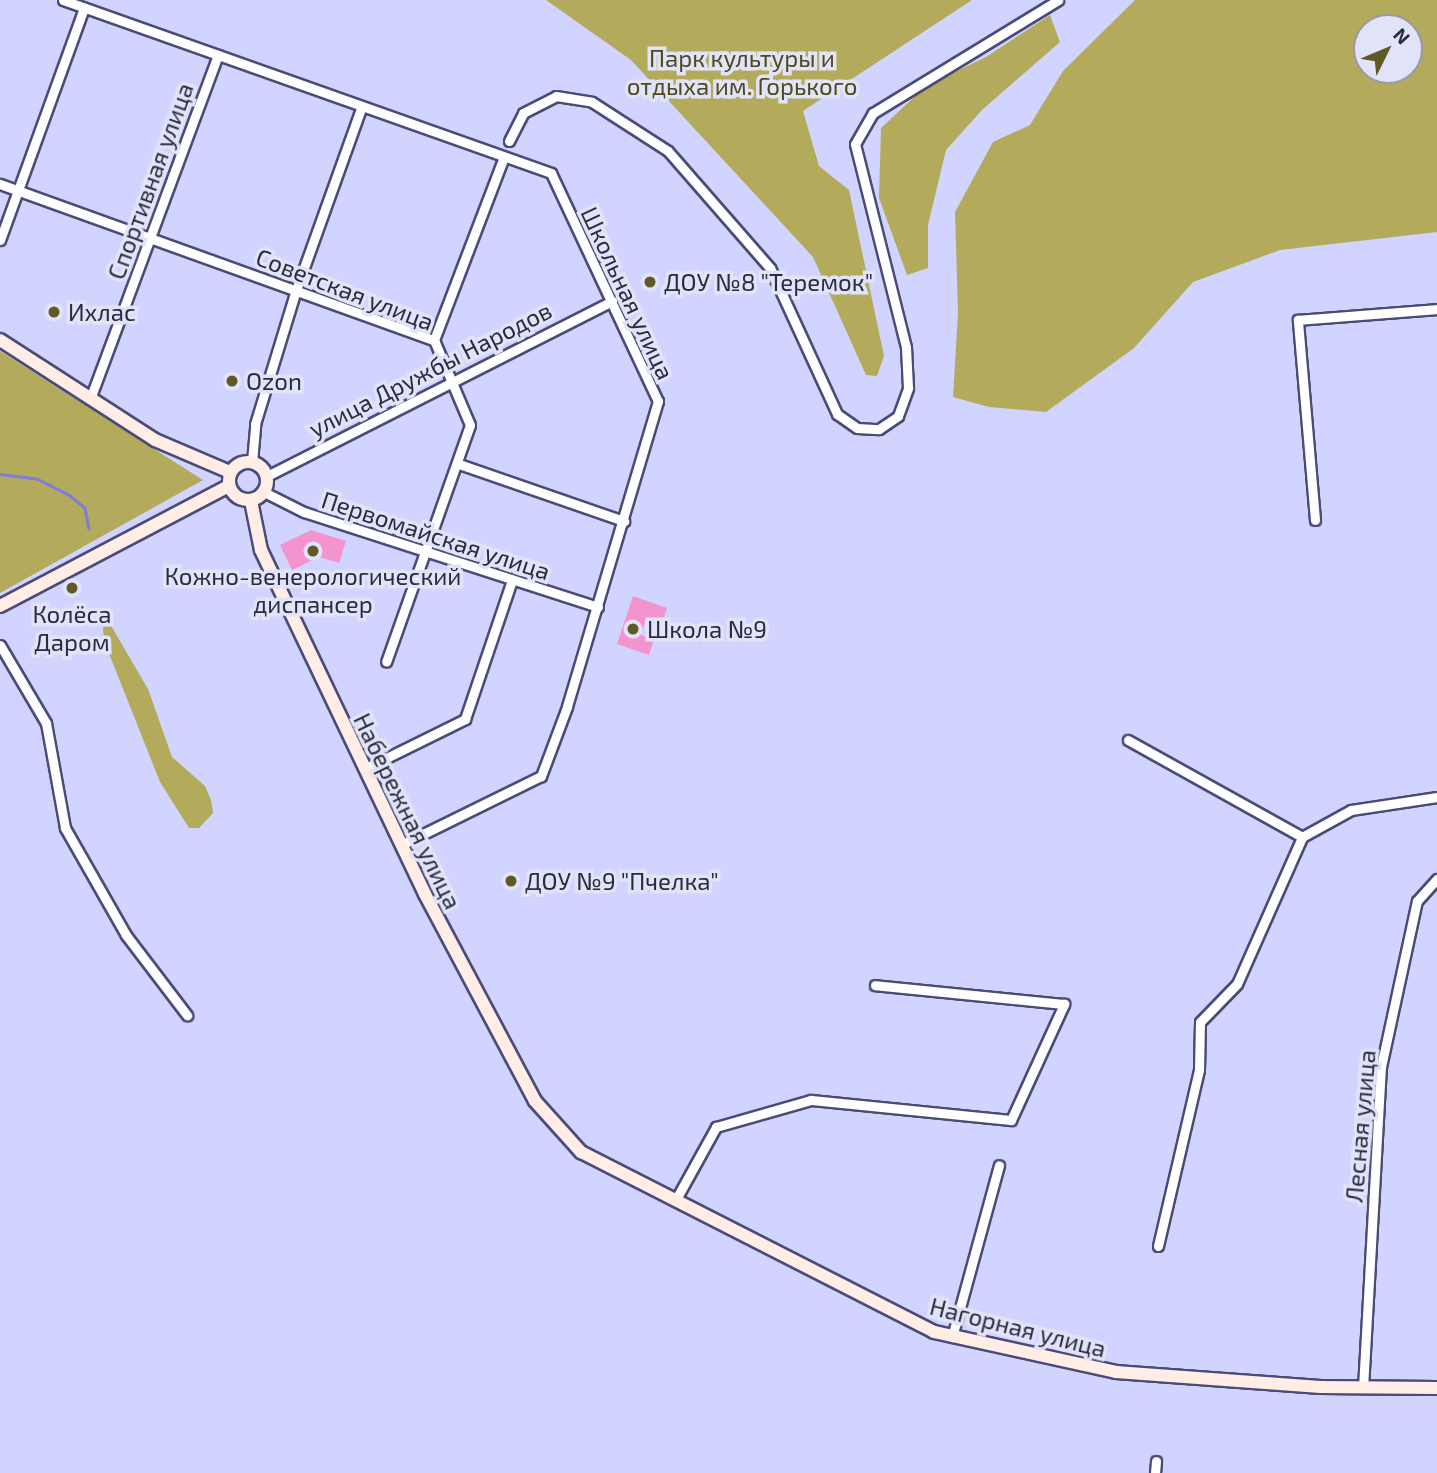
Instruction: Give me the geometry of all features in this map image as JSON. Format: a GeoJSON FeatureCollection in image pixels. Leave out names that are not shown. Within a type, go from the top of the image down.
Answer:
{"type":"FeatureCollection","features":[{"type":"Feature","properties":{"kind":"main road"},"geometry":{"type":"LineString","coordinates":[[0,340],[155,440],[229,479],[234,495],[251,501],[264,492],[267,476],[252,462],[229,479],[0,606]]}},
{"type":"Feature","properties":{"kind":"main road","name":"Набережная улица"},"geometry":{"type":"LineString","coordinates":[[251,501],[261,550],[364,769],[490,1022],[555,1127]]}},
{"type":"Feature","properties":{"kind":"main road","name":"Нагорная улица"},"geometry":{"type":"LineString","coordinates":[[555,1127],[581,1152],[896,1315],[952,1337],[1116,1372],[1363,1388],[1437,1388]]}},
{"type":"Feature","properties":{"kind":"street","name":"Школьная улица"},"geometry":{"type":"LineString","coordinates":[[63,0],[503,159],[551,173],[658,401],[598,607],[541,775],[401,845]]}},
{"type":"Feature","properties":{"kind":"street"},"geometry":{"type":"LineString","coordinates":[[509,141],[523,113],[556,96],[592,102],[667,151],[771,268],[837,414],[858,428],[879,429],[898,416],[908,388],[906,347],[855,144],[873,113],[1058,0]]}},
{"type":"Feature","properties":{"kind":"street"},"geometry":{"type":"LineString","coordinates":[[0,240],[16,189],[84,8]]}},
{"type":"Feature","properties":{"kind":"street","name":"Спортивная улица"},"geometry":{"type":"LineString","coordinates":[[90,399],[218,55]]}},
{"type":"Feature","properties":{"kind":"street"},"geometry":{"type":"LineString","coordinates":[[252,462],[255,424],[296,290],[362,106]]}},
{"type":"Feature","properties":{"kind":"street"},"geometry":{"type":"LineString","coordinates":[[434,340],[503,159]]}},
{"type":"Feature","properties":{"kind":"street","name":"Советская улица"},"geometry":{"type":"LineString","coordinates":[[0,184],[434,340],[470,425],[459,464],[421,551],[386,662]]}},
{"type":"Feature","properties":{"kind":"street","name":"улица Дружбы Народов"},"geometry":{"type":"LineString","coordinates":[[267,476],[451,380],[612,301]]}},
{"type":"Feature","properties":{"kind":"street"},"geometry":{"type":"LineString","coordinates":[[1315,520],[1298,320],[1437,309]]}},
{"type":"Feature","properties":{"kind":"street"},"geometry":{"type":"LineString","coordinates":[[459,464],[624,521]]}},
{"type":"Feature","properties":{"kind":"street","name":"Первомайская улица"},"geometry":{"type":"LineString","coordinates":[[264,492],[304,512],[598,607]]}},
{"type":"Feature","properties":{"kind":"street"},"geometry":{"type":"LineString","coordinates":[[364,769],[465,719],[512,580]]}},
{"type":"Feature","properties":{"kind":"street"},"geometry":{"type":"LineString","coordinates":[[0,645],[46,723],[65,828],[126,936],[187,1015]]}},
{"type":"Feature","properties":{"kind":"street"},"geometry":{"type":"LineString","coordinates":[[1128,740],[1303,837]]}},
{"type":"Feature","properties":{"kind":"street"},"geometry":{"type":"LineString","coordinates":[[1158,1246],[1199,1070],[1200,1022],[1237,984],[1303,837],[1351,810],[1437,797]]}},
{"type":"Feature","properties":{"kind":"street","name":"Лесная улица"},"geometry":{"type":"LineString","coordinates":[[1363,1388],[1381,1067],[1417,901],[1437,879]]}},
{"type":"Feature","properties":{"kind":"street"},"geometry":{"type":"LineString","coordinates":[[675,1201],[716,1127],[811,1100],[1011,1120],[1064,1004],[875,985]]}},
{"type":"Feature","properties":{"kind":"street"},"geometry":{"type":"LineString","coordinates":[[952,1337],[999,1165]]}},
{"type":"Feature","properties":{"kind":"street"},"geometry":{"type":"LineString","coordinates":[[1155,1473],[1156,1461]]}},
{"type":"Feature","properties":{"kind":"green space","name":"Парк культуры и отдыха им. Горького"},"geometry":{"type":"Polygon","coordinates":[[[546,0],[972,0],[803,111],[819,166],[849,190],[884,356],[877,376],[866,375],[813,257],[631,60],[546,0]]]}},
{"type":"Feature","properties":{"kind":"green space"},"geometry":{"type":"Polygon","coordinates":[[[1135,0],[1437,0],[1437,232],[1280,250],[1193,282],[1134,348],[1046,412],[989,407],[953,397],[958,313],[955,212],[993,142],[1030,125],[1063,71],[1135,0]]]}},
{"type":"Feature","properties":{"kind":"green space"},"geometry":{"type":"Polygon","coordinates":[[[1050,15],[1060,42],[982,110],[946,150],[928,225],[928,268],[907,275],[879,198],[881,128],[926,86],[986,57],[1050,15]]]}},
{"type":"Feature","properties":{"kind":"green space"},"geometry":{"type":"Polygon","coordinates":[[[0,351],[203,480],[0,593],[0,351]]]}},
{"type":"Feature","properties":{"kind":"green space"},"geometry":{"type":"Polygon","coordinates":[[[110,624],[148,689],[172,757],[205,786],[213,813],[199,828],[189,828],[160,782],[104,641],[103,627],[110,624]]]}},
{"type":"Feature","properties":{"kind":"building","name":"Кожно-венерологический диспансер"},"geometry":{"type":"Polygon","coordinates":[[[311,530],[346,541],[339,563],[319,557],[292,570],[280,545],[311,530]]]}},
{"type":"Feature","properties":{"kind":"building","name":"Школа №9"},"geometry":{"type":"Polygon","coordinates":[[[633,596],[667,608],[662,623],[646,618],[641,635],[654,639],[649,655],[617,644],[633,596]]]}},
{"type":"Feature","properties":{"kind":"waterway"},"geometry":{"type":"LineString","coordinates":[[0,474],[38,479],[68,494],[85,508],[89,529]]}},
{"type":"Feature","properties":{"kind":"place","name":"ДОУ №8 \"Теремок\""},"geometry":{"type":"Point","coordinates":[650,282]}},
{"type":"Feature","properties":{"kind":"place","name":"Ихлас"},"geometry":{"type":"Point","coordinates":[54,312]}},
{"type":"Feature","properties":{"kind":"place","name":"Ozon"},"geometry":{"type":"Point","coordinates":[232,381]}},
{"type":"Feature","properties":{"kind":"place","name":"Кожно-венерологический диспансер"},"geometry":{"type":"Point","coordinates":[313,551]}},
{"type":"Feature","properties":{"kind":"place","name":"Колёса Даром"},"geometry":{"type":"Point","coordinates":[72,588]}},
{"type":"Feature","properties":{"kind":"place","name":"Школа №9"},"geometry":{"type":"Point","coordinates":[633,629]}},
{"type":"Feature","properties":{"kind":"place","name":"ДОУ №9 \"Пчелка\""},"geometry":{"type":"Point","coordinates":[511,881]}}]}
